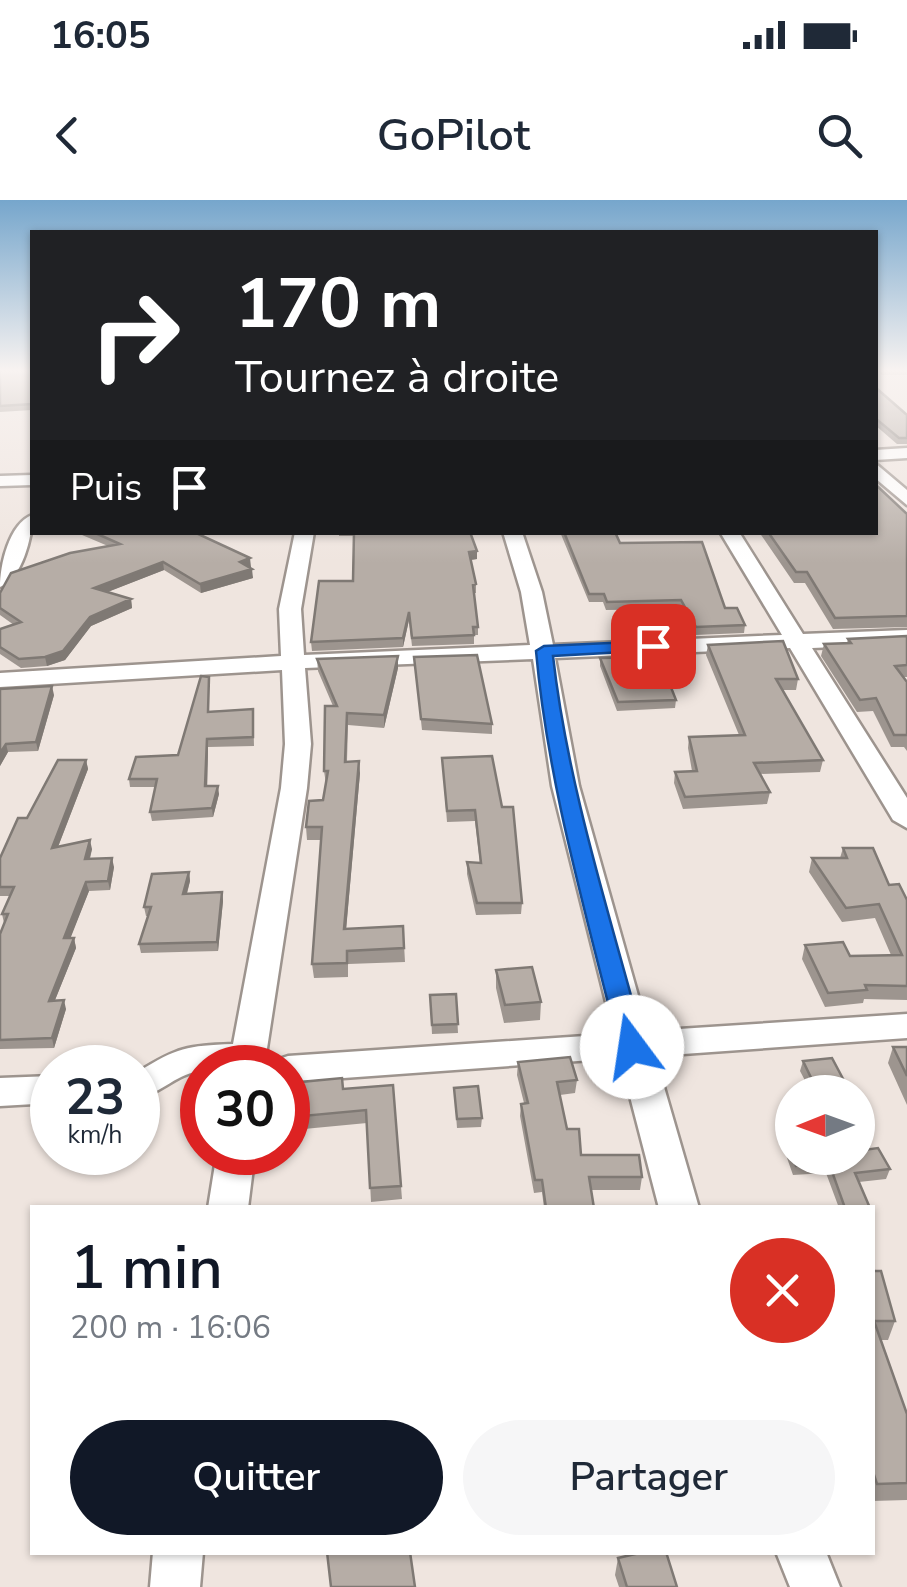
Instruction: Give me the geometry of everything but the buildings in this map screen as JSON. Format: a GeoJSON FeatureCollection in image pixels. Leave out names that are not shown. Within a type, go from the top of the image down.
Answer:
{"type":"FeatureCollection","features":[{"type":"Feature","properties":{"kind":"street"},"geometry":{"type":"LineString","coordinates":[[878,454],[907,454]]}},
{"type":"Feature","properties":{"kind":"street"},"geometry":{"type":"LineString","coordinates":[[878,471],[907,500]]}},
{"type":"Feature","properties":{"kind":"street"},"geometry":{"type":"LineString","coordinates":[[0,481],[30,480]]}},
{"type":"Feature","properties":{"kind":"street"},"geometry":{"type":"LineString","coordinates":[[0,581],[30,524]]}},
{"type":"Feature","properties":{"kind":"street"},"geometry":{"type":"LineString","coordinates":[[250,1045],[294,788],[298,744],[290,609],[303,535]]}},
{"type":"Feature","properties":{"kind":"street"},"geometry":{"type":"LineString","coordinates":[[513,535],[527,569],[565,783],[632,1047],[679,1205]]}},
{"type":"Feature","properties":{"kind":"street"},"geometry":{"type":"LineString","coordinates":[[731,535],[907,820]]}},
{"type":"Feature","properties":{"kind":"street"},"geometry":{"type":"LineString","coordinates":[[0,680],[292,662],[907,637]]}},
{"type":"Feature","properties":{"kind":"street"},"geometry":{"type":"LineString","coordinates":[[310,1068],[907,1026]]}},
{"type":"Feature","properties":{"kind":"street"},"geometry":{"type":"LineString","coordinates":[[160,1076],[180,1061]]}},
{"type":"Feature","properties":{"kind":"street"},"geometry":{"type":"LineString","coordinates":[[0,1092],[30,1091]]}},
{"type":"Feature","properties":{"kind":"street"},"geometry":{"type":"LineString","coordinates":[[228,1205],[233,1175]]}},
{"type":"Feature","properties":{"kind":"street"},"geometry":{"type":"LineString","coordinates":[[175,1587],[178,1555]]}},
{"type":"Feature","properties":{"kind":"street"},"geometry":{"type":"LineString","coordinates":[[802,1555],[815,1587]]}},
{"type":"Feature","properties":{"kind":"route"},"geometry":{"type":"LineString","coordinates":[[632,1047],[565,783],[550,712],[544,651],[653,646]]}}]}
